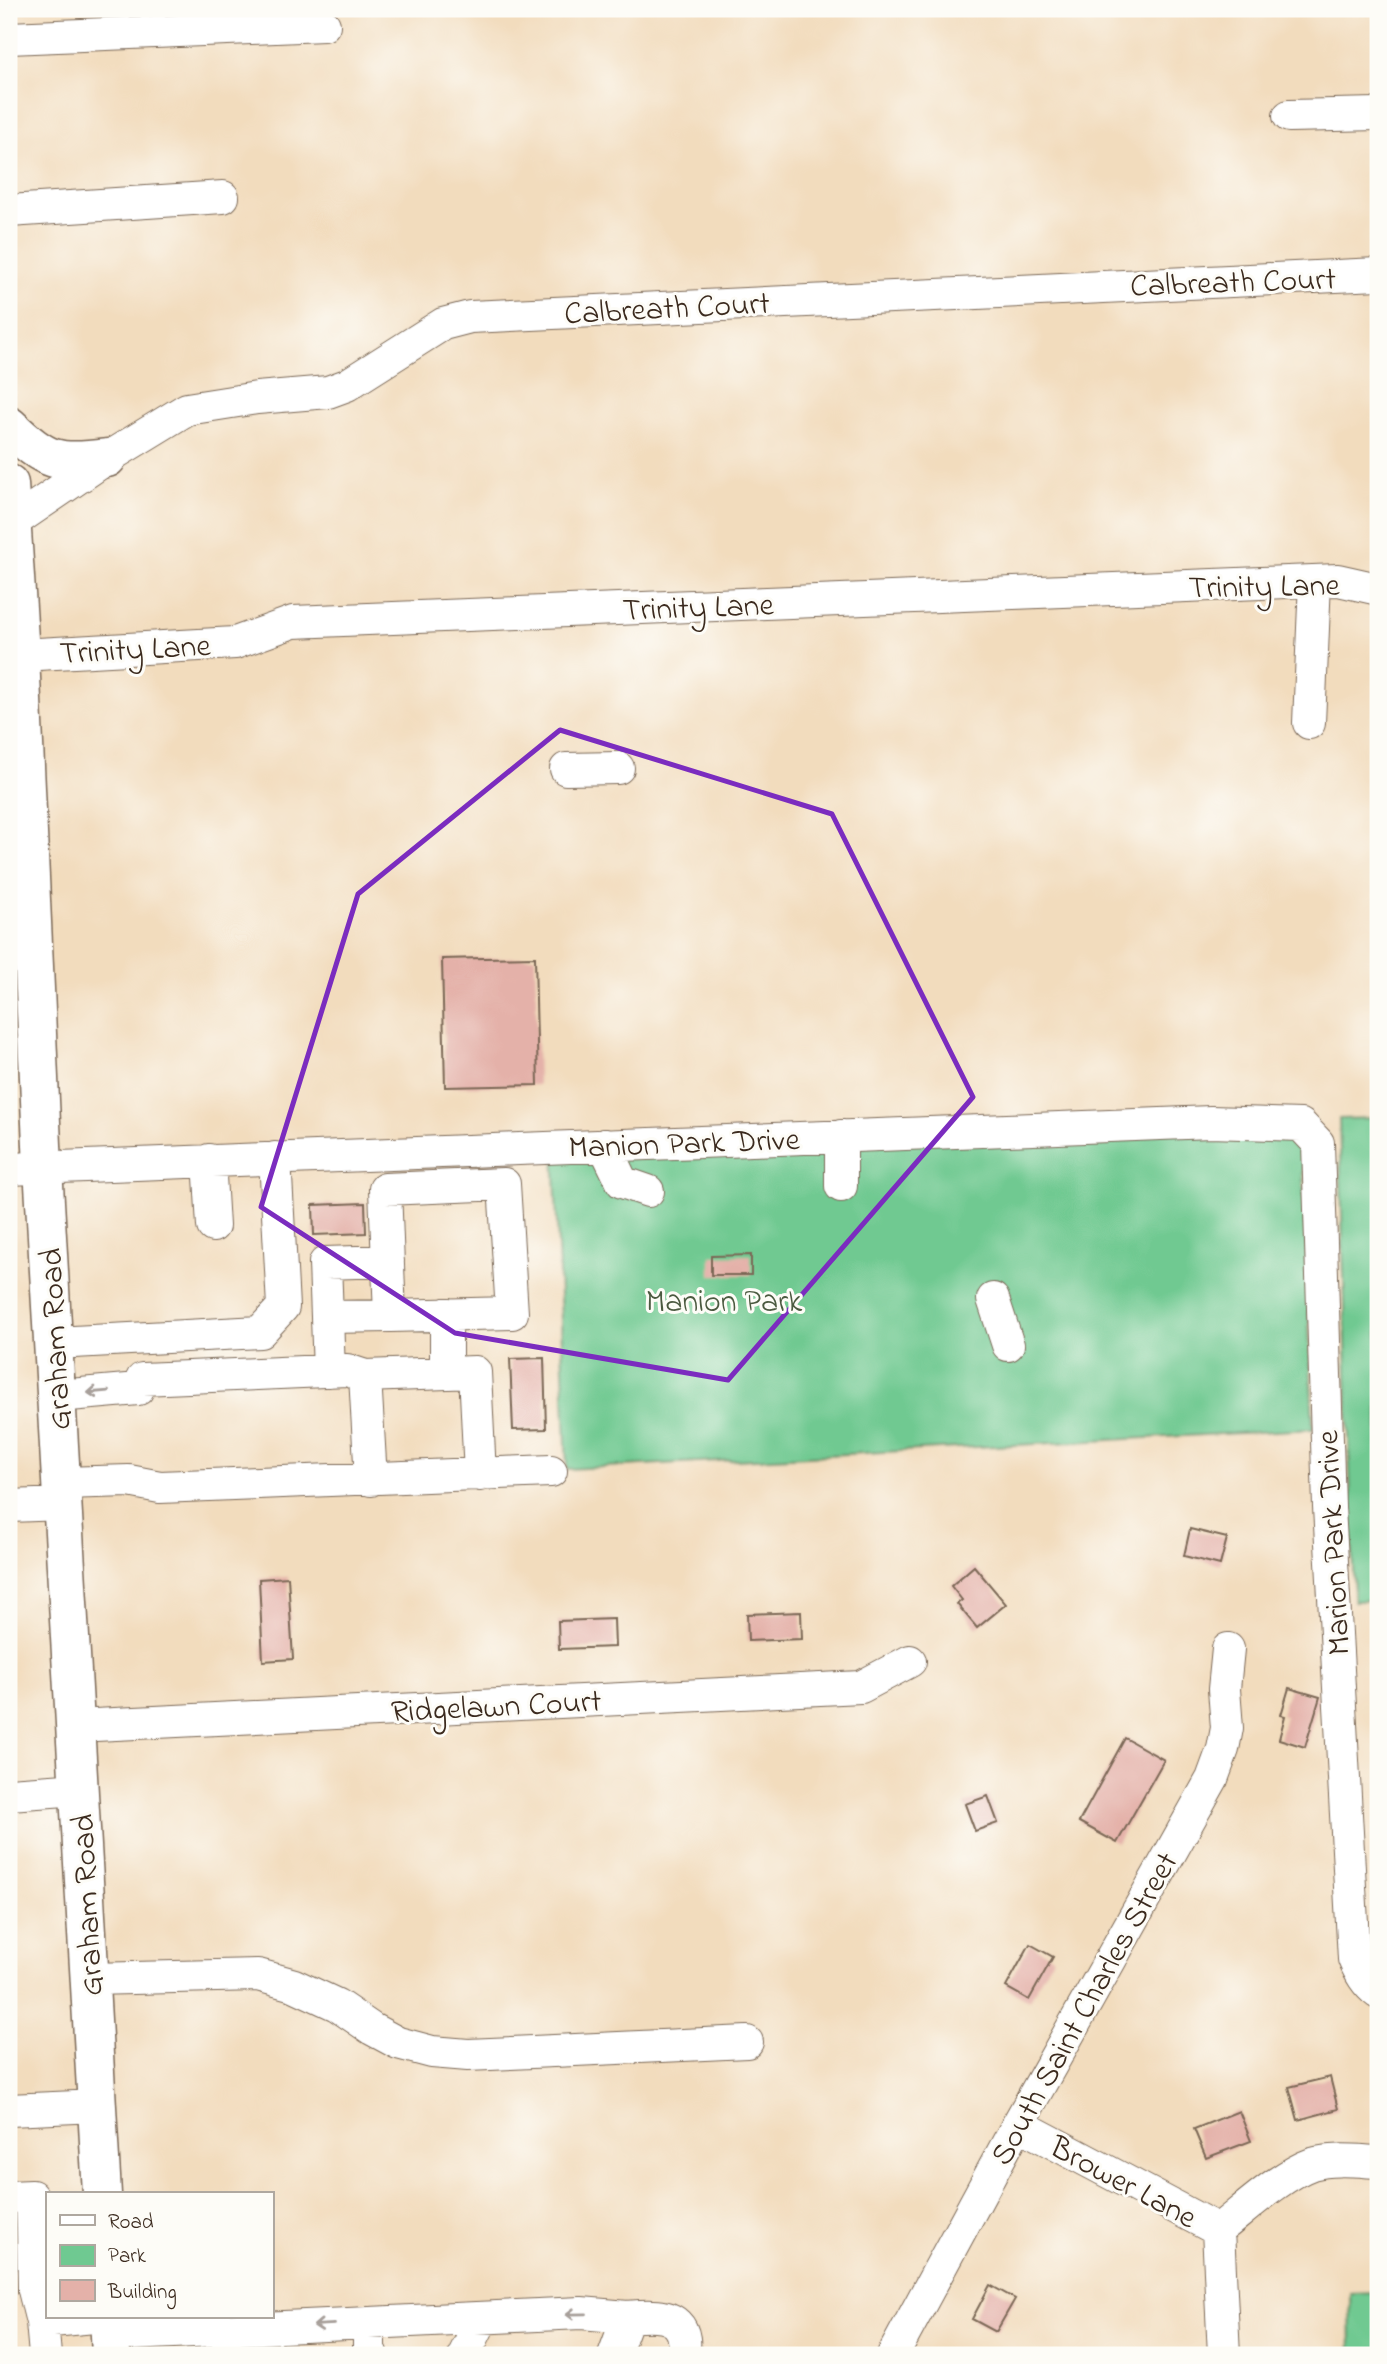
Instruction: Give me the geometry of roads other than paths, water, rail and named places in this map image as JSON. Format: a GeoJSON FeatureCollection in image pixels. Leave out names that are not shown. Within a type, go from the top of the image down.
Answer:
{"type":"FeatureCollection","features":[{"type":"Feature","properties":{"kind":"main road"},"geometry":{"type":"LineString","coordinates":[[9,425],[37,452],[50,458],[70,462],[107,458]]}},
{"type":"Feature","properties":{"kind":"main road","name":"Graham Road"},"geometry":{"type":"LineString","coordinates":[[9,484],[9,525],[20,655],[18,836],[26,1168],[55,1343],[102,2192]]}},
{"type":"Feature","properties":{"kind":"street"},"geometry":{"type":"LineString","coordinates":[[9,38],[324,25]]}},
{"type":"Feature","properties":{"kind":"street"},"geometry":{"type":"LineString","coordinates":[[1289,116],[1378,114]]}},
{"type":"Feature","properties":{"kind":"street"},"geometry":{"type":"LineString","coordinates":[[9,211],[223,197]]}},
{"type":"Feature","properties":{"kind":"street","name":"Calbreath Court"},"geometry":{"type":"LineString","coordinates":[[9,525],[107,458],[187,410],[257,398],[328,391],[347,385],[443,324],[470,317],[1378,275]]}},
{"type":"Feature","properties":{"kind":"street","name":"Trinity Lane"},"geometry":{"type":"LineString","coordinates":[[20,655],[235,643],[293,622],[1338,580],[1378,589]]}},
{"type":"Feature","properties":{"kind":"street"},"geometry":{"type":"LineString","coordinates":[[1309,723],[1315,581]]}},
{"type":"Feature","properties":{"kind":"street"},"geometry":{"type":"LineString","coordinates":[[566,769],[618,768]]}},
{"type":"Feature","properties":{"kind":"street","name":"Manion Park Drive"},"geometry":{"type":"LineString","coordinates":[[26,1168],[1211,1122],[1301,1125],[1318,1143]]}},
{"type":"Feature","properties":{"kind":"street"},"geometry":{"type":"LineString","coordinates":[[841,1136],[841,1186]]}},
{"type":"Feature","properties":{"kind":"street","name":"Marion Park Drive"},"geometry":{"type":"LineString","coordinates":[[1318,1143],[1329,1507],[1354,1959],[1359,1972],[1378,1993]]}},
{"type":"Feature","properties":{"kind":"street"},"geometry":{"type":"LineString","coordinates":[[604,1145],[622,1182],[648,1191]]}},
{"type":"Feature","properties":{"kind":"street"},"geometry":{"type":"LineString","coordinates":[[441,1151],[442,1187]]}},
{"type":"Feature","properties":{"kind":"street"},"geometry":{"type":"LineString","coordinates":[[55,1343],[260,1332],[283,1307],[275,1157]]}},
{"type":"Feature","properties":{"kind":"street"},"geometry":{"type":"LineString","coordinates":[[209,1160],[213,1226]]}},
{"type":"Feature","properties":{"kind":"street"},"geometry":{"type":"LineString","coordinates":[[327,1317],[390,1316],[446,1314],[512,1313],[504,1184],[385,1189],[390,1316]]}},
{"type":"Feature","properties":{"kind":"street"},"geometry":{"type":"LineString","coordinates":[[329,1371],[326,1263],[388,1261]]}},
{"type":"Feature","properties":{"kind":"street"},"geometry":{"type":"LineString","coordinates":[[993,1299],[1008,1345]]}},
{"type":"Feature","properties":{"kind":"street"},"geometry":{"type":"LineString","coordinates":[[446,1314],[446,1373]]}},
{"type":"Feature","properties":{"kind":"street"},"geometry":{"type":"LineString","coordinates":[[58,1396],[138,1389],[142,1379],[347,1370],[365,1376],[475,1372],[481,1475]]}},
{"type":"Feature","properties":{"kind":"street"},"geometry":{"type":"LineString","coordinates":[[365,1376],[371,1480]]}},
{"type":"Feature","properties":{"kind":"street"},"geometry":{"type":"LineString","coordinates":[[9,1506],[129,1481],[160,1487],[551,1471]]}},
{"type":"Feature","properties":{"kind":"street","name":"South Saint Charles Street"},"geometry":{"type":"LineString","coordinates":[[893,2355],[1018,2124],[1212,1779],[1227,1728],[1224,1680],[1228,1649]]}},
{"type":"Feature","properties":{"kind":"street","name":"Ridgelawn Court"},"geometry":{"type":"LineString","coordinates":[[75,1726],[861,1687],[910,1661]]}},
{"type":"Feature","properties":{"kind":"street"},"geometry":{"type":"LineString","coordinates":[[9,1794],[79,1789]]}},
{"type":"Feature","properties":{"kind":"street"},"geometry":{"type":"LineString","coordinates":[[91,1979],[258,1975],[294,1986],[337,2005],[398,2043],[432,2052],[468,2055],[747,2042]]}},
{"type":"Feature","properties":{"kind":"street"},"geometry":{"type":"LineString","coordinates":[[9,2110],[98,2106]]}},
{"type":"Feature","properties":{"kind":"street","name":"Brower Lane"},"geometry":{"type":"LineString","coordinates":[[1018,2124],[1218,2230],[1290,2174],[1315,2163],[1378,2162]]}},
{"type":"Feature","properties":{"kind":"street"},"geometry":{"type":"LineString","coordinates":[[9,2197],[32,2196],[40,2227],[32,2267],[45,2355]]}},
{"type":"Feature","properties":{"kind":"street"},"geometry":{"type":"LineString","coordinates":[[1218,2230],[1224,2355]]}},
{"type":"Feature","properties":{"kind":"street"},"geometry":{"type":"LineString","coordinates":[[42,2322],[106,2331],[482,2319],[581,2313],[628,2317],[649,2315],[670,2318],[683,2330],[685,2347],[681,2355]]}},
{"type":"Feature","properties":{"kind":"street"},"geometry":{"type":"LineString","coordinates":[[614,2355],[628,2317]]}},
{"type":"Feature","properties":{"kind":"street"},"geometry":{"type":"LineString","coordinates":[[464,2355],[482,2319]]}},
{"type":"Feature","properties":{"kind":"street"},"geometry":{"type":"LineString","coordinates":[[369,2323],[369,2350],[372,2355]]}},
{"type":"Feature","properties":{"kind":"park label","name":"Manion Park"},"geometry":{"type":"Point","coordinates":[724,1300]}}]}
